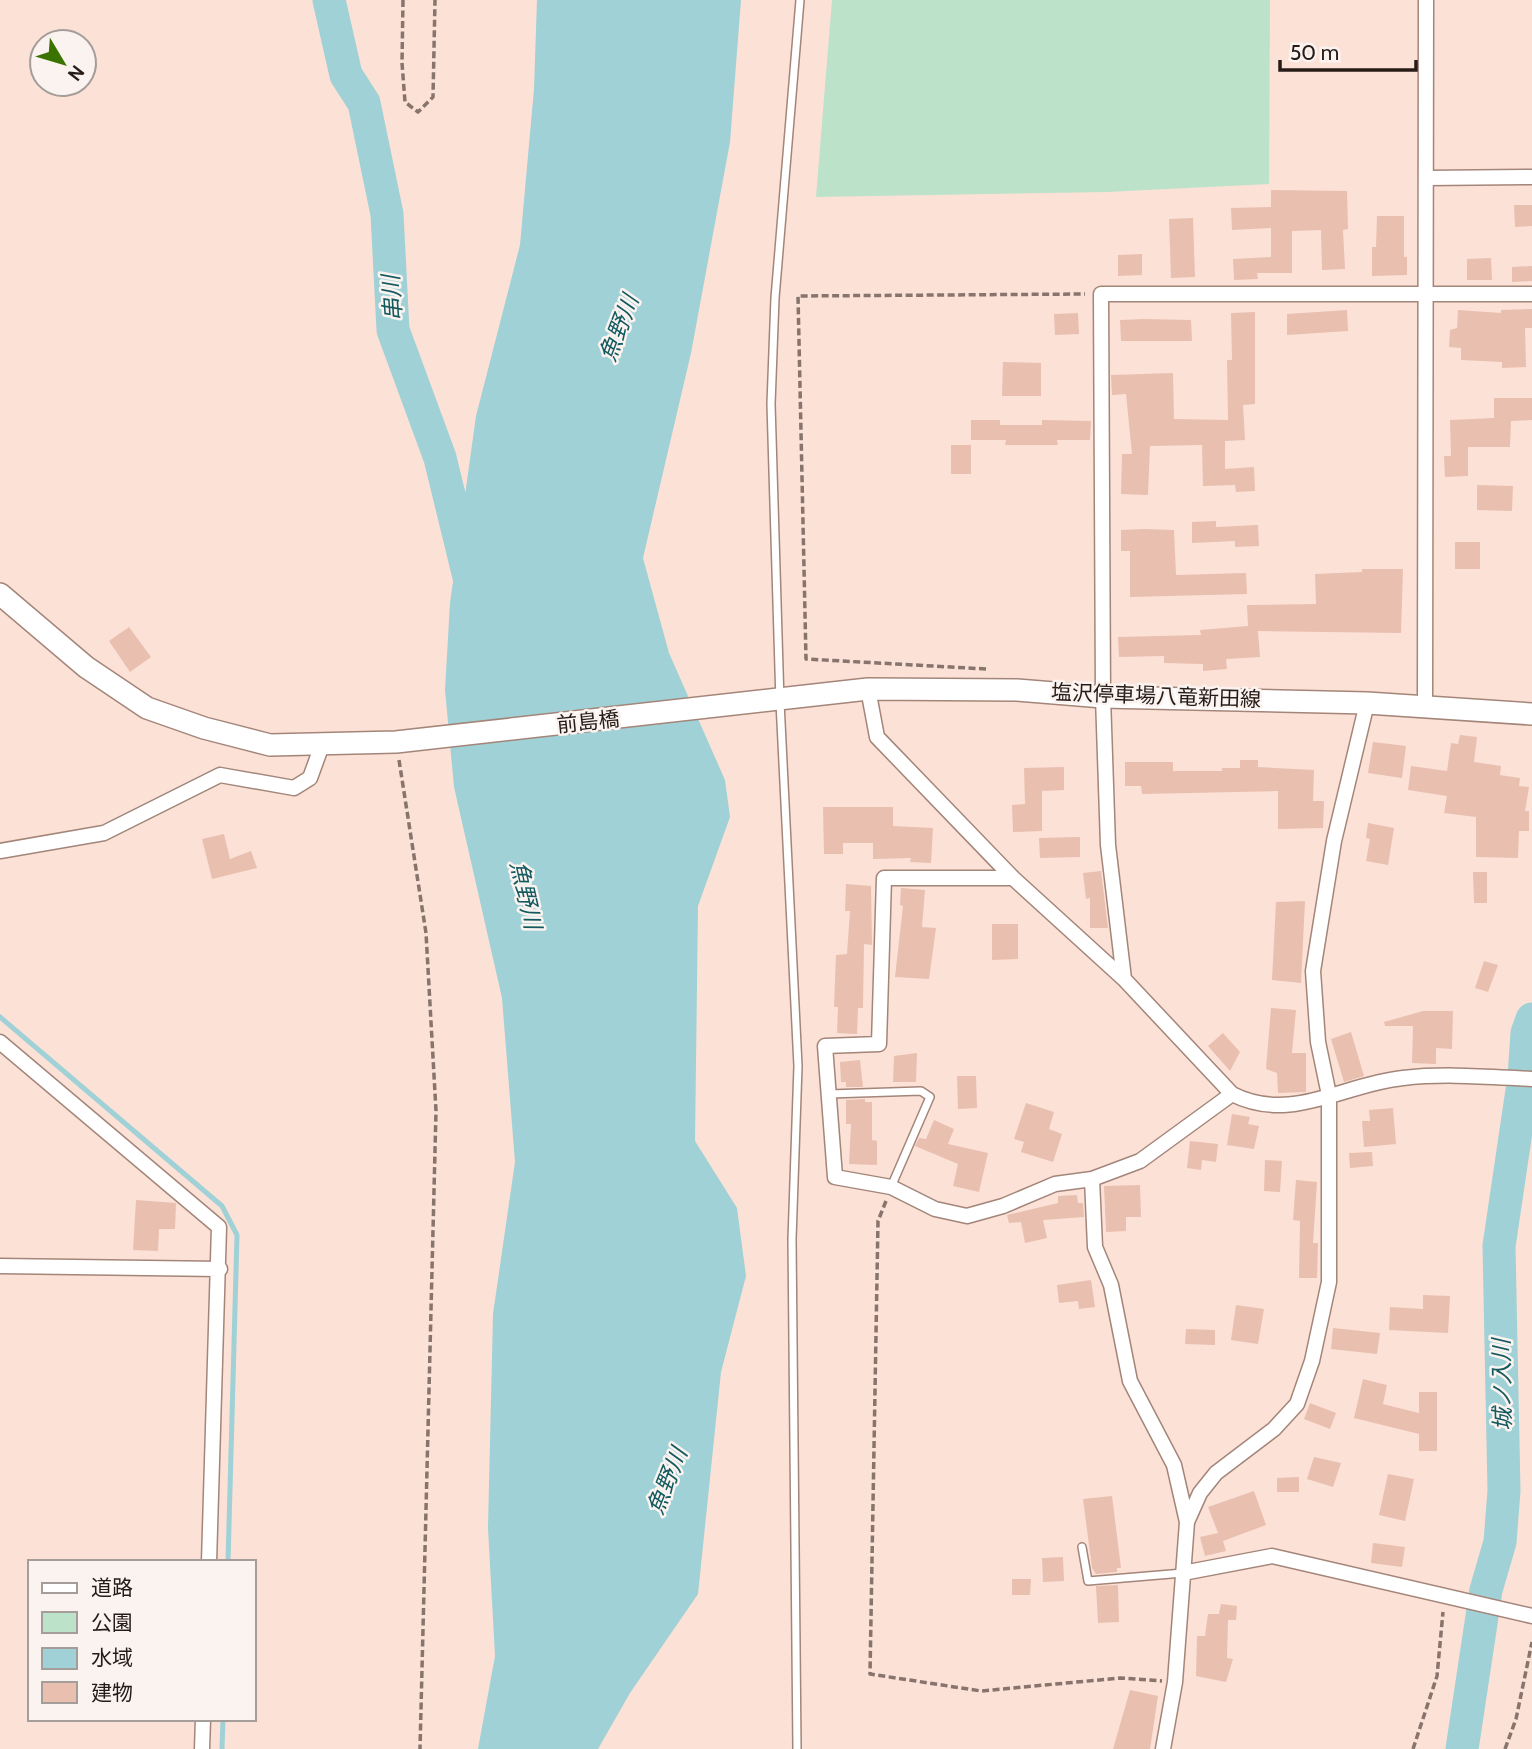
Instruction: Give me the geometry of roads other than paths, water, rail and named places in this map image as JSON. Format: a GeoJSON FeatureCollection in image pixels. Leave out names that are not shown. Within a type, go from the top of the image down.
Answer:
{"type":"FeatureCollection","features":[{"type":"Feature","properties":{"kind":"main road"},"geometry":{"type":"LineString","coordinates":[[3,600],[86,667],[147,708],[204,728],[270,746],[322,745]]}},
{"type":"Feature","properties":{"kind":"main road","name":"塩沢停車場八竜新田線"},"geometry":{"type":"LineString","coordinates":[[780,702],[868,690],[1017,690],[1103,697],[1367,703],[1532,714]]}},
{"type":"Feature","properties":{"kind":"main road","name":"前島橋"},"geometry":{"type":"LineString","coordinates":[[322,745],[396,742],[780,702]]}},
{"type":"Feature","properties":{"kind":"street"},"geometry":{"type":"LineString","coordinates":[[1425,706],[1423,294],[1426,0]]}},
{"type":"Feature","properties":{"kind":"street"},"geometry":{"type":"LineString","coordinates":[[1426,178],[1532,177]]}},
{"type":"Feature","properties":{"kind":"street"},"geometry":{"type":"LineString","coordinates":[[1124,979],[1108,845],[1103,697],[1101,294],[1532,294]]}},
{"type":"Feature","properties":{"kind":"street"},"geometry":{"type":"LineString","coordinates":[[868,690],[877,737],[1013,878],[1124,979],[1232,1094],[1254,1105],[1289,1107],[1367,1083],[1405,1077],[1532,1079]]}},
{"type":"Feature","properties":{"kind":"street"},"geometry":{"type":"LineString","coordinates":[[1187,1522],[1200,1493],[1216,1473],[1274,1429],[1297,1404],[1312,1361],[1329,1282],[1329,1095],[1318,1042],[1313,971],[1334,841],[1367,703]]}},
{"type":"Feature","properties":{"kind":"street"},"geometry":{"type":"LineString","coordinates":[[0,851],[104,833],[220,775],[294,788],[310,778],[322,745]]}},
{"type":"Feature","properties":{"kind":"street"},"geometry":{"type":"LineString","coordinates":[[1013,878],[884,878],[879,1044],[825,1046],[835,1177],[891,1187],[935,1209],[967,1216],[1003,1206],[1055,1184],[1092,1179],[1140,1161],[1232,1094]]}},
{"type":"Feature","properties":{"kind":"street"},"geometry":{"type":"LineString","coordinates":[[0,1042],[219,1227],[220,1269],[209,1560]]}},
{"type":"Feature","properties":{"kind":"street"},"geometry":{"type":"LineString","coordinates":[[1092,1179],[1095,1247],[1111,1285],[1130,1381],[1174,1465],[1187,1522],[1174,1682],[1163,1749]]}},
{"type":"Feature","properties":{"kind":"street"},"geometry":{"type":"LineString","coordinates":[[0,1266],[220,1269]]}},
{"type":"Feature","properties":{"kind":"street"},"geometry":{"type":"LineString","coordinates":[[1183,1573],[1272,1556],[1532,1616]]}},
{"type":"Feature","properties":{"kind":"street"},"geometry":{"type":"LineString","coordinates":[[202,1749],[203,1721]]}},
{"type":"Feature","properties":{"kind":"lane"},"geometry":{"type":"LineString","coordinates":[[797,1749],[792,1239],[798,1066],[780,702],[772,390],[775,298],[800,0]]}},
{"type":"Feature","properties":{"kind":"lane"},"geometry":{"type":"LineString","coordinates":[[829,1094],[922,1091],[930,1097],[891,1187]]}},
{"type":"Feature","properties":{"kind":"lane"},"geometry":{"type":"LineString","coordinates":[[1082,1547],[1088,1581],[1183,1573]]}},
{"type":"Feature","properties":{"kind":"water","name":"魚野川"},"geometry":{"type":"Polygon","coordinates":[[[537,0],[741,0],[730,142],[691,353],[643,558],[669,653],[725,780],[730,817],[698,906],[695,1141],[737,1208],[746,1276],[721,1372],[698,1594],[630,1693],[598,1749],[478,1749],[495,1656],[488,1528],[493,1314],[515,1162],[502,998],[454,787],[445,690],[450,603],[476,416],[520,245],[534,89],[537,0]]]}},
{"type":"Feature","properties":{"kind":"waterway","name":"串川"},"geometry":{"type":"LineString","coordinates":[[329,0],[346,75],[364,103],[387,214],[393,330],[440,458],[470,581]]}},
{"type":"Feature","properties":{"kind":"waterway"},"geometry":{"type":"LineString","coordinates":[[0,1017],[222,1206],[237,1235],[228,1560]]}},
{"type":"Feature","properties":{"kind":"waterway","name":"城ノ入川"},"geometry":{"type":"LineString","coordinates":[[1462,1749],[1486,1590],[1500,1542],[1504,1491],[1499,1246],[1524,1077],[1527,1033],[1532,1019]]}},
{"type":"Feature","properties":{"kind":"waterway"},"geometry":{"type":"LineString","coordinates":[[222,1749],[223,1721]]}}]}
